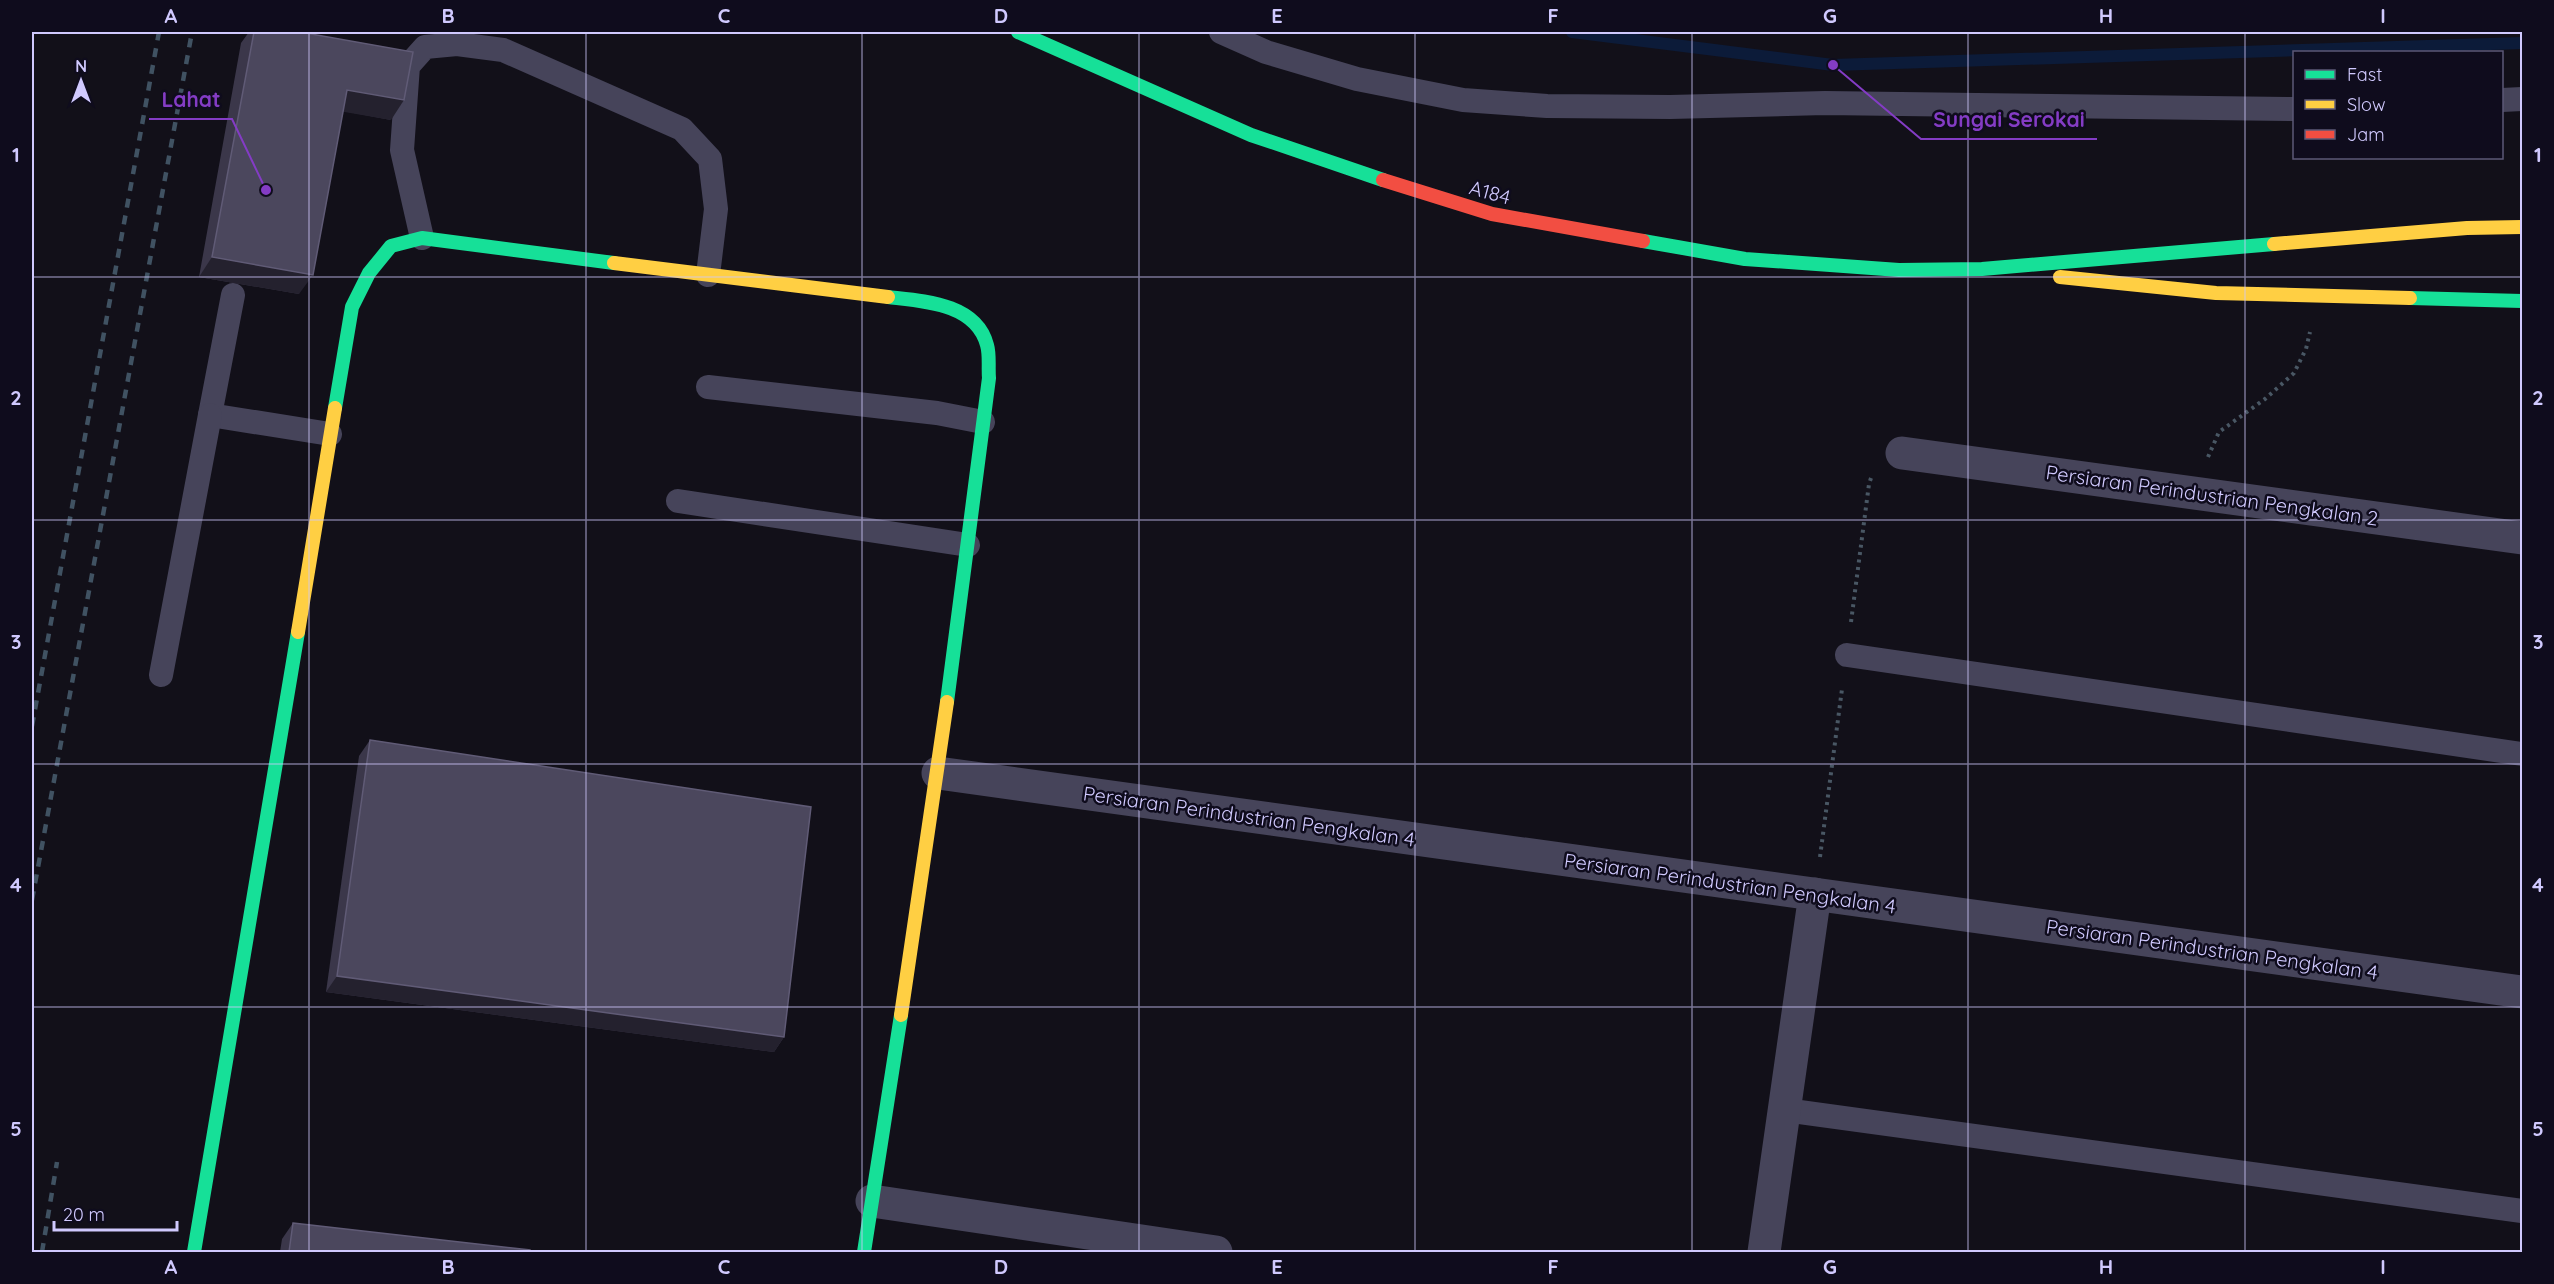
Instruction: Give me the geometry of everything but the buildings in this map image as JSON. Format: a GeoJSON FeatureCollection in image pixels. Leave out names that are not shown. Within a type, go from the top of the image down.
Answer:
{"type":"FeatureCollection","features":[{"type":"Feature","properties":{"kind":"street","name":"A184"},"geometry":{"type":"LineString","coordinates":[[1018,32],[1251,135],[1492,214],[1745,259],[1899,270],[1982,269]]}},
{"type":"Feature","properties":{"kind":"street"},"geometry":{"type":"LineString","coordinates":[[1982,269],[2455,229],[2523,227]]}},
{"type":"Feature","properties":{"kind":"street"},"geometry":{"type":"LineString","coordinates":[[194,1252],[352,307],[369,273],[391,246],[422,238],[708,276],[938,303],[972,320],[987,344],[989,378],[938,773],[864,1252]]}},
{"type":"Feature","properties":{"kind":"street"},"geometry":{"type":"LineString","coordinates":[[1982,269],[2216,293],[2523,301]]}},
{"type":"Feature","properties":{"kind":"street","name":"Persiaran Perindustrian Pengkalan 2"},"geometry":{"type":"LineString","coordinates":[[1902,453],[2523,538]]}},
{"type":"Feature","properties":{"kind":"street","name":"Persiaran Perindustrian Pengkalan 4"},"geometry":{"type":"LineString","coordinates":[[938,773],[2523,992]]}},
{"type":"Feature","properties":{"kind":"street"},"geometry":{"type":"LineString","coordinates":[[1764,1252],[1815,894]]}},
{"type":"Feature","properties":{"kind":"street"},"geometry":{"type":"LineString","coordinates":[[872,1201],[1216,1252]]}},
{"type":"Feature","properties":{"kind":"lane"},"geometry":{"type":"LineString","coordinates":[[1221,32],[1266,52],[1357,79],[1463,100],[1547,106],[1670,107],[1825,103],[2293,109]]}},
{"type":"Feature","properties":{"kind":"lane"},"geometry":{"type":"LineString","coordinates":[[422,238],[402,150],[408,66],[425,47],[457,44],[503,50],[682,129],[710,159],[717,209],[708,276]]}},
{"type":"Feature","properties":{"kind":"lane"},"geometry":{"type":"LineString","coordinates":[[2503,100],[2523,99]]}},
{"type":"Feature","properties":{"kind":"lane"},"geometry":{"type":"LineString","coordinates":[[161,675],[232,295]]}},
{"type":"Feature","properties":{"kind":"lane"},"geometry":{"type":"LineString","coordinates":[[708,387],[937,413],[982,422]]}},
{"type":"Feature","properties":{"kind":"lane"},"geometry":{"type":"LineString","coordinates":[[210,415],[330,434]]}},
{"type":"Feature","properties":{"kind":"lane"},"geometry":{"type":"LineString","coordinates":[[678,501],[968,545]]}},
{"type":"Feature","properties":{"kind":"lane"},"geometry":{"type":"LineString","coordinates":[[1846,655],[2523,754]]}},
{"type":"Feature","properties":{"kind":"lane"},"geometry":{"type":"LineString","coordinates":[[1785,1110],[2523,1211]]}},
{"type":"Feature","properties":{"kind":"path"},"geometry":{"type":"LineString","coordinates":[[2201,494],[2207,460],[2219,432],[2265,399],[2294,373],[2306,349],[2318,296]]}},
{"type":"Feature","properties":{"kind":"waterway"},"geometry":{"type":"LineString","coordinates":[[1572,32],[1833,65],[2522,43]]}},
{"type":"Feature","properties":{"kind":"railway"},"geometry":{"type":"LineString","coordinates":[[32,726],[159,32]]}},
{"type":"Feature","properties":{"kind":"railway"},"geometry":{"type":"LineString","coordinates":[[32,900],[192,32]]}},
{"type":"Feature","properties":{"kind":"railway"},"geometry":{"type":"LineString","coordinates":[[42,1252],[57,1162]]}},
{"type":"Feature","properties":{"kind":"traffic: fast"},"geometry":{"type":"LineString","coordinates":[[1018,32],[1251,135],[1383,180]]}},
{"type":"Feature","properties":{"kind":"traffic: fast"},"geometry":{"type":"LineString","coordinates":[[335,408],[352,307],[369,273],[391,246],[422,238],[614,263]]}},
{"type":"Feature","properties":{"kind":"traffic: fast"},"geometry":{"type":"LineString","coordinates":[[1643,241],[1745,259],[1899,270],[1982,269],[2274,244]]}},
{"type":"Feature","properties":{"kind":"traffic: fast"},"geometry":{"type":"LineString","coordinates":[[888,297],[932,303],[960,312],[972,320],[981,331],[988,349],[989,378],[947,702]]}},
{"type":"Feature","properties":{"kind":"traffic: fast"},"geometry":{"type":"LineString","coordinates":[[2410,298],[2522,301]]}},
{"type":"Feature","properties":{"kind":"traffic: fast"},"geometry":{"type":"LineString","coordinates":[[194,1252],[298,632]]}},
{"type":"Feature","properties":{"kind":"traffic: fast"},"geometry":{"type":"LineString","coordinates":[[864,1252],[901,1015]]}},
{"type":"Feature","properties":{"kind":"traffic: slow"},"geometry":{"type":"LineString","coordinates":[[2274,244],[2467,228],[2522,227]]}},
{"type":"Feature","properties":{"kind":"traffic: slow"},"geometry":{"type":"LineString","coordinates":[[614,263],[888,297]]}},
{"type":"Feature","properties":{"kind":"traffic: slow"},"geometry":{"type":"LineString","coordinates":[[2060,277],[2216,293],[2410,298]]}},
{"type":"Feature","properties":{"kind":"traffic: slow"},"geometry":{"type":"LineString","coordinates":[[298,632],[335,408]]}},
{"type":"Feature","properties":{"kind":"traffic: slow"},"geometry":{"type":"LineString","coordinates":[[901,1015],[947,702]]}},
{"type":"Feature","properties":{"kind":"traffic: jam"},"geometry":{"type":"LineString","coordinates":[[1383,180],[1492,214],[1643,241]]}},
{"type":"Feature","properties":{"kind":"place","name":"Sungai Serokai"},"geometry":{"type":"Point","coordinates":[1833,65]}},
{"type":"Feature","properties":{"kind":"place","name":"Lahat"},"geometry":{"type":"Point","coordinates":[266,190]}}]}
